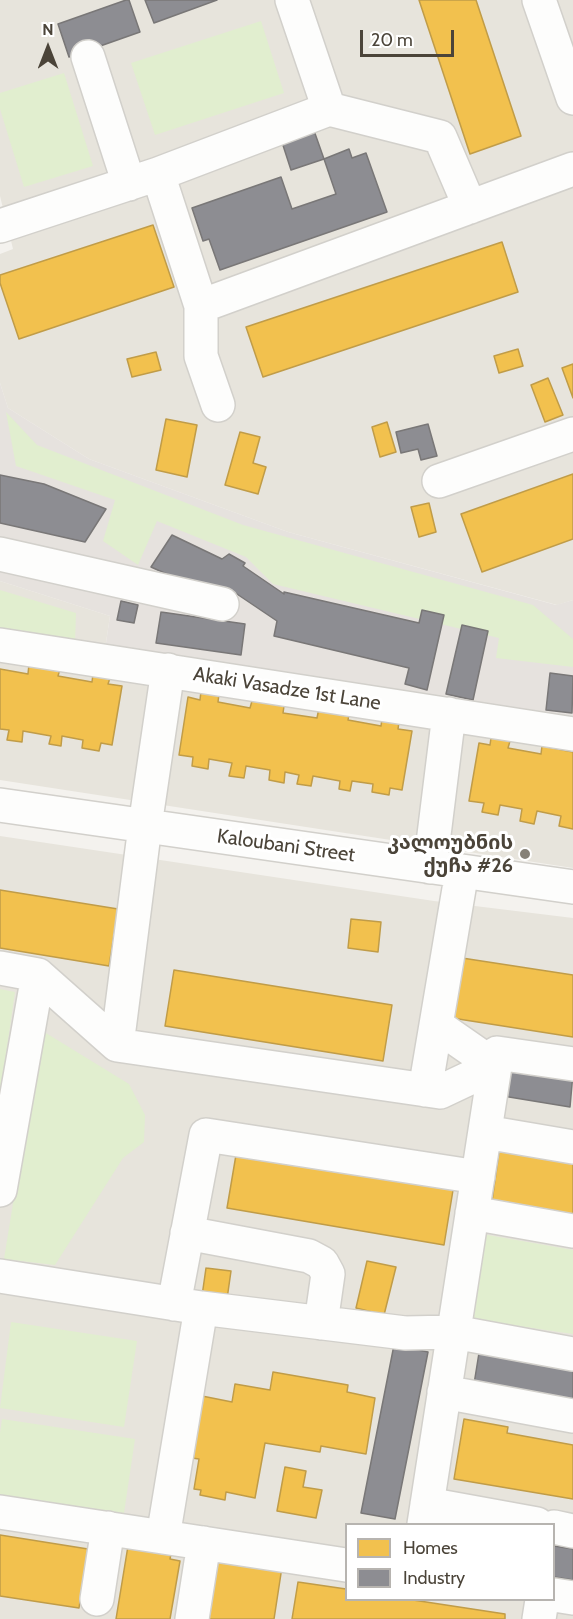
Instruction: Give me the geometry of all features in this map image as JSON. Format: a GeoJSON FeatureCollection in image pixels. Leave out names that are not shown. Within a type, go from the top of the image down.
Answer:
{"type":"FeatureCollection","features":[{"type":"Feature","properties":{"kind":"street"},"geometry":{"type":"LineString","coordinates":[[292,0],[329,109]]}},
{"type":"Feature","properties":{"kind":"street"},"geometry":{"type":"LineString","coordinates":[[539,0],[573,99]]}},
{"type":"Feature","properties":{"kind":"street"},"geometry":{"type":"LineString","coordinates":[[88,57],[201,306],[201,356],[218,405]]}},
{"type":"Feature","properties":{"kind":"street"},"geometry":{"type":"LineString","coordinates":[[0,226],[143,179],[329,109],[440,137],[470,207]]}},
{"type":"Feature","properties":{"kind":"street"},"geometry":{"type":"LineString","coordinates":[[201,306],[573,169]]}},
{"type":"Feature","properties":{"kind":"street"},"geometry":{"type":"LineString","coordinates":[[439,481],[573,434]]}},
{"type":"Feature","properties":{"kind":"street"},"geometry":{"type":"LineString","coordinates":[[0,554],[222,604]]}},
{"type":"Feature","properties":{"kind":"street","name":"Akaki Vasadze 1st Lane"},"geometry":{"type":"LineString","coordinates":[[0,645],[573,734]]}},
{"type":"Feature","properties":{"kind":"street"},"geometry":{"type":"LineString","coordinates":[[117,1045],[168,670]]}},
{"type":"Feature","properties":{"kind":"street"},"geometry":{"type":"LineString","coordinates":[[430,867],[449,714]]}},
{"type":"Feature","properties":{"kind":"street","name":"Kaloubani Street"},"geometry":{"type":"LineString","coordinates":[[0,804],[573,887]]}},
{"type":"Feature","properties":{"kind":"street"},"geometry":{"type":"LineString","coordinates":[[425,1090],[462,871]]}},
{"type":"Feature","properties":{"kind":"street"},"geometry":{"type":"LineString","coordinates":[[0,968],[38,975],[117,1045],[440,1092],[495,1066]]}},
{"type":"Feature","properties":{"kind":"street"},"geometry":{"type":"LineString","coordinates":[[0,1190],[38,975]]}},
{"type":"Feature","properties":{"kind":"street"},"geometry":{"type":"LineString","coordinates":[[436,1025],[495,1066]]}},
{"type":"Feature","properties":{"kind":"street"},"geometry":{"type":"LineString","coordinates":[[526,1523],[425,1514],[497,1053],[573,1064]]}},
{"type":"Feature","properties":{"kind":"street"},"geometry":{"type":"LineString","coordinates":[[485,1132],[573,1147]]}},
{"type":"Feature","properties":{"kind":"street"},"geometry":{"type":"LineString","coordinates":[[163,1537],[187,1306],[187,1233],[206,1135],[478,1177]]}},
{"type":"Feature","properties":{"kind":"street"},"geometry":{"type":"LineString","coordinates":[[472,1213],[573,1232]]}},
{"type":"Feature","properties":{"kind":"street"},"geometry":{"type":"LineString","coordinates":[[187,1233],[309,1256],[322,1263],[328,1274],[321,1323]]}},
{"type":"Feature","properties":{"kind":"street"},"geometry":{"type":"LineString","coordinates":[[0,1276],[187,1306],[405,1334],[453,1332],[573,1354]]}},
{"type":"Feature","properties":{"kind":"street"},"geometry":{"type":"LineString","coordinates":[[444,1392],[573,1416]]}},
{"type":"Feature","properties":{"kind":"street"},"geometry":{"type":"LineString","coordinates":[[0,1512],[345,1564]]}},
{"type":"Feature","properties":{"kind":"street"},"geometry":{"type":"LineString","coordinates":[[555,1527],[573,1531]]}},
{"type":"Feature","properties":{"kind":"street"},"geometry":{"type":"LineString","coordinates":[[98,1599],[108,1528]]}},
{"type":"Feature","properties":{"kind":"street"},"geometry":{"type":"LineString","coordinates":[[192,1619],[204,1543]]}},
{"type":"Feature","properties":{"kind":"street"},"geometry":{"type":"LineString","coordinates":[[555,1595],[573,1598]]}},
{"type":"Feature","properties":{"kind":"street"},"geometry":{"type":"LineString","coordinates":[[539,1619],[542,1601]]}},
{"type":"Feature","properties":{"kind":"shaded area"},"geometry":{"type":"Polygon","coordinates":[[[0,0],[573,0],[573,600],[557,605],[288,532],[89,459],[8,408],[0,383],[0,254],[13,249],[0,196],[0,0]]]}},
{"type":"Feature","properties":{"kind":"shaded area"},"geometry":{"type":"Polygon","coordinates":[[[0,383],[8,408],[89,459],[288,532],[556,605],[573,600],[573,728],[104,656],[110,616],[0,581],[0,383]]]}},
{"type":"Feature","properties":{"kind":"shaded area"},"geometry":{"type":"Polygon","coordinates":[[[0,581],[110,616],[104,656],[573,728],[573,868],[0,780],[0,581]]]}},
{"type":"Feature","properties":{"kind":"shaded area"},"geometry":{"type":"Polygon","coordinates":[[[0,836],[434,901],[573,918],[573,1619],[0,1619],[0,836]]]}},
{"type":"Feature","properties":{"kind":"green space"},"geometry":{"type":"Polygon","coordinates":[[[261,21],[284,93],[155,135],[131,63],[261,21]]]}},
{"type":"Feature","properties":{"kind":"green space"},"geometry":{"type":"Polygon","coordinates":[[[64,73],[93,166],[24,187],[0,109],[0,93],[64,73]]]}},
{"type":"Feature","properties":{"kind":"green space"},"geometry":{"type":"Polygon","coordinates":[[[6,412],[37,445],[243,525],[533,605],[573,639],[573,667],[496,658],[499,638],[273,584],[246,557],[157,521],[138,565],[103,541],[115,500],[16,466],[6,412]]]}},
{"type":"Feature","properties":{"kind":"green space"},"geometry":{"type":"Polygon","coordinates":[[[0,590],[76,613],[75,643],[0,632],[0,590]]]}},
{"type":"Feature","properties":{"kind":"green space"},"geometry":{"type":"Polygon","coordinates":[[[0,989],[15,992],[0,1097],[0,989]]]}},
{"type":"Feature","properties":{"kind":"green space"},"geometry":{"type":"Polygon","coordinates":[[[41,1030],[129,1084],[145,1115],[144,1142],[123,1158],[55,1265],[4,1259],[41,1030]]]}},
{"type":"Feature","properties":{"kind":"green space"},"geometry":{"type":"Polygon","coordinates":[[[482,1234],[573,1250],[573,1334],[471,1319],[482,1234]]]}},
{"type":"Feature","properties":{"kind":"green space"},"geometry":{"type":"Polygon","coordinates":[[[11,1322],[137,1341],[124,1427],[0,1408],[11,1322]]]}},
{"type":"Feature","properties":{"kind":"green space"},"geometry":{"type":"Polygon","coordinates":[[[2,1419],[135,1439],[124,1513],[0,1495],[2,1419]]]}},
{"type":"Feature","properties":{"kind":"building: Homes"},"geometry":{"type":"Polygon","coordinates":[[[419,0],[476,0],[521,136],[470,154],[419,0]]]}},
{"type":"Feature","properties":{"kind":"building: Homes"},"geometry":{"type":"Polygon","coordinates":[[[153,225],[174,287],[19,339],[0,283],[0,275],[153,225]]]}},
{"type":"Feature","properties":{"kind":"building: Homes"},"geometry":{"type":"Polygon","coordinates":[[[502,242],[518,292],[263,377],[246,327],[502,242]]]}},
{"type":"Feature","properties":{"kind":"building: Homes"},"geometry":{"type":"Polygon","coordinates":[[[518,349],[523,366],[499,373],[494,356],[518,349]]]}},
{"type":"Feature","properties":{"kind":"building: Homes"},"geometry":{"type":"Polygon","coordinates":[[[156,352],[161,370],[132,377],[127,359],[156,352]]]}},
{"type":"Feature","properties":{"kind":"building: Homes"},"geometry":{"type":"Polygon","coordinates":[[[573,364],[573,398],[562,368],[573,364]]]}},
{"type":"Feature","properties":{"kind":"building: Homes"},"geometry":{"type":"Polygon","coordinates":[[[548,378],[563,415],[545,422],[531,385],[548,378]]]}},
{"type":"Feature","properties":{"kind":"building: Homes"},"geometry":{"type":"Polygon","coordinates":[[[166,419],[197,425],[187,477],[156,470],[166,419]]]}},
{"type":"Feature","properties":{"kind":"building: Homes"},"geometry":{"type":"Polygon","coordinates":[[[387,422],[396,452],[380,457],[372,427],[387,422]]]}},
{"type":"Feature","properties":{"kind":"building: Homes"},"geometry":{"type":"Polygon","coordinates":[[[240,432],[260,437],[253,463],[266,467],[258,494],[225,485],[240,432]]]}},
{"type":"Feature","properties":{"kind":"building: Homes"},"geometry":{"type":"Polygon","coordinates":[[[573,474],[573,539],[482,572],[461,514],[573,474]]]}},
{"type":"Feature","properties":{"kind":"building: Homes"},"geometry":{"type":"Polygon","coordinates":[[[429,503],[436,532],[419,537],[411,507],[429,503]]]}},
{"type":"Feature","properties":{"kind":"building: Homes"},"geometry":{"type":"Polygon","coordinates":[[[29,664],[60,669],[58,676],[92,682],[93,674],[110,678],[108,684],[122,686],[112,745],[101,743],[99,751],[82,748],[83,740],[62,736],[61,746],[49,744],[51,736],[23,731],[22,742],[7,740],[9,730],[0,729],[0,669],[28,674],[29,664]]]}},
{"type":"Feature","properties":{"kind":"building: Homes"},"geometry":{"type":"Polygon","coordinates":[[[201,691],[219,694],[218,702],[250,708],[252,701],[284,706],[283,713],[317,718],[319,708],[349,714],[348,720],[381,726],[382,719],[399,722],[398,729],[412,731],[402,790],[390,788],[389,795],[372,792],[373,784],[352,781],[350,791],[339,789],[340,781],[313,776],[311,786],[297,784],[299,775],[285,772],[284,783],[269,780],[270,770],[246,766],[244,778],[229,776],[232,763],[209,759],[208,769],[192,766],[193,757],[179,755],[188,697],[200,700],[201,691]]]}},
{"type":"Feature","properties":{"kind":"building: Homes"},"geometry":{"type":"Polygon","coordinates":[[[491,738],[510,741],[508,748],[541,754],[542,746],[573,752],[573,829],[559,826],[561,816],[537,811],[534,824],[520,821],[522,809],[500,805],[498,815],[482,812],[484,803],[469,801],[479,743],[490,745],[491,738]]]}},
{"type":"Feature","properties":{"kind":"building: Homes"},"geometry":{"type":"Polygon","coordinates":[[[0,890],[118,909],[109,966],[0,948],[0,890]]]}},
{"type":"Feature","properties":{"kind":"building: Homes"},"geometry":{"type":"Polygon","coordinates":[[[351,919],[381,922],[378,952],[348,948],[351,919]]]}},
{"type":"Feature","properties":{"kind":"building: Homes"},"geometry":{"type":"Polygon","coordinates":[[[462,958],[573,975],[573,1037],[452,1018],[462,958]]]}},
{"type":"Feature","properties":{"kind":"building: Homes"},"geometry":{"type":"Polygon","coordinates":[[[174,970],[392,1005],[383,1061],[165,1026],[174,970]]]}},
{"type":"Feature","properties":{"kind":"building: Homes"},"geometry":{"type":"Polygon","coordinates":[[[500,1146],[573,1157],[573,1220],[491,1208],[500,1146]]]}},
{"type":"Feature","properties":{"kind":"building: Homes"},"geometry":{"type":"Polygon","coordinates":[[[237,1149],[454,1184],[444,1245],[227,1208],[237,1149]]]}},
{"type":"Feature","properties":{"kind":"building: Homes"},"geometry":{"type":"Polygon","coordinates":[[[367,1261],[396,1267],[384,1315],[356,1308],[367,1261]]]}},
{"type":"Feature","properties":{"kind":"building: Homes"},"geometry":{"type":"Polygon","coordinates":[[[206,1268],[231,1271],[227,1299],[202,1296],[206,1268]]]}},
{"type":"Feature","properties":{"kind":"building: Homes"},"geometry":{"type":"Polygon","coordinates":[[[273,1372],[348,1385],[347,1392],[375,1398],[366,1454],[321,1446],[320,1452],[265,1443],[255,1498],[226,1492],[225,1500],[200,1495],[201,1490],[194,1489],[199,1459],[192,1458],[202,1396],[232,1402],[235,1384],[270,1390],[273,1372]]]}},
{"type":"Feature","properties":{"kind":"building: Homes"},"geometry":{"type":"Polygon","coordinates":[[[464,1419],[508,1427],[507,1433],[573,1445],[573,1499],[454,1479],[464,1419]]]}},
{"type":"Feature","properties":{"kind":"building: Homes"},"geometry":{"type":"Polygon","coordinates":[[[285,1467],[306,1471],[303,1487],[322,1490],[316,1518],[277,1511],[285,1467]]]}},
{"type":"Feature","properties":{"kind":"building: Homes"},"geometry":{"type":"Polygon","coordinates":[[[0,1535],[88,1549],[79,1608],[0,1596],[0,1535]]]}},
{"type":"Feature","properties":{"kind":"building: Homes"},"geometry":{"type":"Polygon","coordinates":[[[128,1546],[171,1554],[170,1559],[180,1561],[170,1619],[116,1619],[128,1546]]]}},
{"type":"Feature","properties":{"kind":"building: Homes"},"geometry":{"type":"Polygon","coordinates":[[[218,1558],[282,1567],[274,1619],[209,1619],[218,1558]]]}},
{"type":"Feature","properties":{"kind":"building: Homes"},"geometry":{"type":"Polygon","coordinates":[[[298,1582],[345,1589],[345,1601],[420,1601],[505,1614],[505,1619],[292,1619],[298,1582]]]}},
{"type":"Feature","properties":{"kind":"building: Industry"},"geometry":{"type":"Polygon","coordinates":[[[129,0],[140,32],[69,57],[58,24],[129,0]]]}},
{"type":"Feature","properties":{"kind":"building: Industry"},"geometry":{"type":"Polygon","coordinates":[[[145,0],[217,0],[154,23],[145,0]]]}},
{"type":"Feature","properties":{"kind":"building: Industry"},"geometry":{"type":"Polygon","coordinates":[[[312,125],[324,159],[291,170],[280,136],[312,125]]]}},
{"type":"Feature","properties":{"kind":"building: Industry"},"geometry":{"type":"Polygon","coordinates":[[[349,149],[352,158],[366,153],[387,212],[220,270],[209,239],[203,241],[192,208],[281,177],[292,209],[336,194],[324,159],[349,149]]]}},
{"type":"Feature","properties":{"kind":"building: Industry"},"geometry":{"type":"Polygon","coordinates":[[[428,424],[437,456],[421,460],[418,449],[401,453],[396,432],[428,424]]]}},
{"type":"Feature","properties":{"kind":"building: Industry"},"geometry":{"type":"Polygon","coordinates":[[[0,475],[44,484],[106,509],[85,542],[0,523],[0,475]]]}},
{"type":"Feature","properties":{"kind":"building: Industry"},"geometry":{"type":"Polygon","coordinates":[[[172,535],[222,559],[229,554],[245,563],[243,566],[284,594],[284,592],[419,623],[422,610],[444,615],[427,690],[405,684],[409,668],[274,636],[277,621],[228,588],[220,598],[151,567],[172,535]]]}},
{"type":"Feature","properties":{"kind":"building: Industry"},"geometry":{"type":"Polygon","coordinates":[[[121,601],[138,605],[134,623],[117,620],[121,601]]]}},
{"type":"Feature","properties":{"kind":"building: Industry"},"geometry":{"type":"Polygon","coordinates":[[[161,612],[245,624],[241,655],[156,643],[161,612]]]}},
{"type":"Feature","properties":{"kind":"building: Industry"},"geometry":{"type":"Polygon","coordinates":[[[462,625],[488,631],[473,700],[446,694],[462,625]]]}},
{"type":"Feature","properties":{"kind":"building: Industry"},"geometry":{"type":"Polygon","coordinates":[[[550,673],[573,676],[572,713],[546,710],[550,673]]]}},
{"type":"Feature","properties":{"kind":"building: Industry"},"geometry":{"type":"Polygon","coordinates":[[[509,1062],[573,1073],[570,1107],[503,1096],[509,1062]]]}},
{"type":"Feature","properties":{"kind":"building: Industry"},"geometry":{"type":"Polygon","coordinates":[[[394,1345],[428,1352],[395,1519],[361,1513],[394,1345]]]}},
{"type":"Feature","properties":{"kind":"building: Industry"},"geometry":{"type":"Polygon","coordinates":[[[479,1353],[573,1368],[573,1401],[474,1384],[479,1353]]]}},
{"type":"Feature","properties":{"kind":"building: Industry"},"geometry":{"type":"Polygon","coordinates":[[[555,1546],[573,1549],[573,1580],[555,1577],[555,1546]]]}},
{"type":"Feature","properties":{"kind":"place","name":"კალოუბნის ქუჩა #26"},"geometry":{"type":"Point","coordinates":[525,854]}}]}
